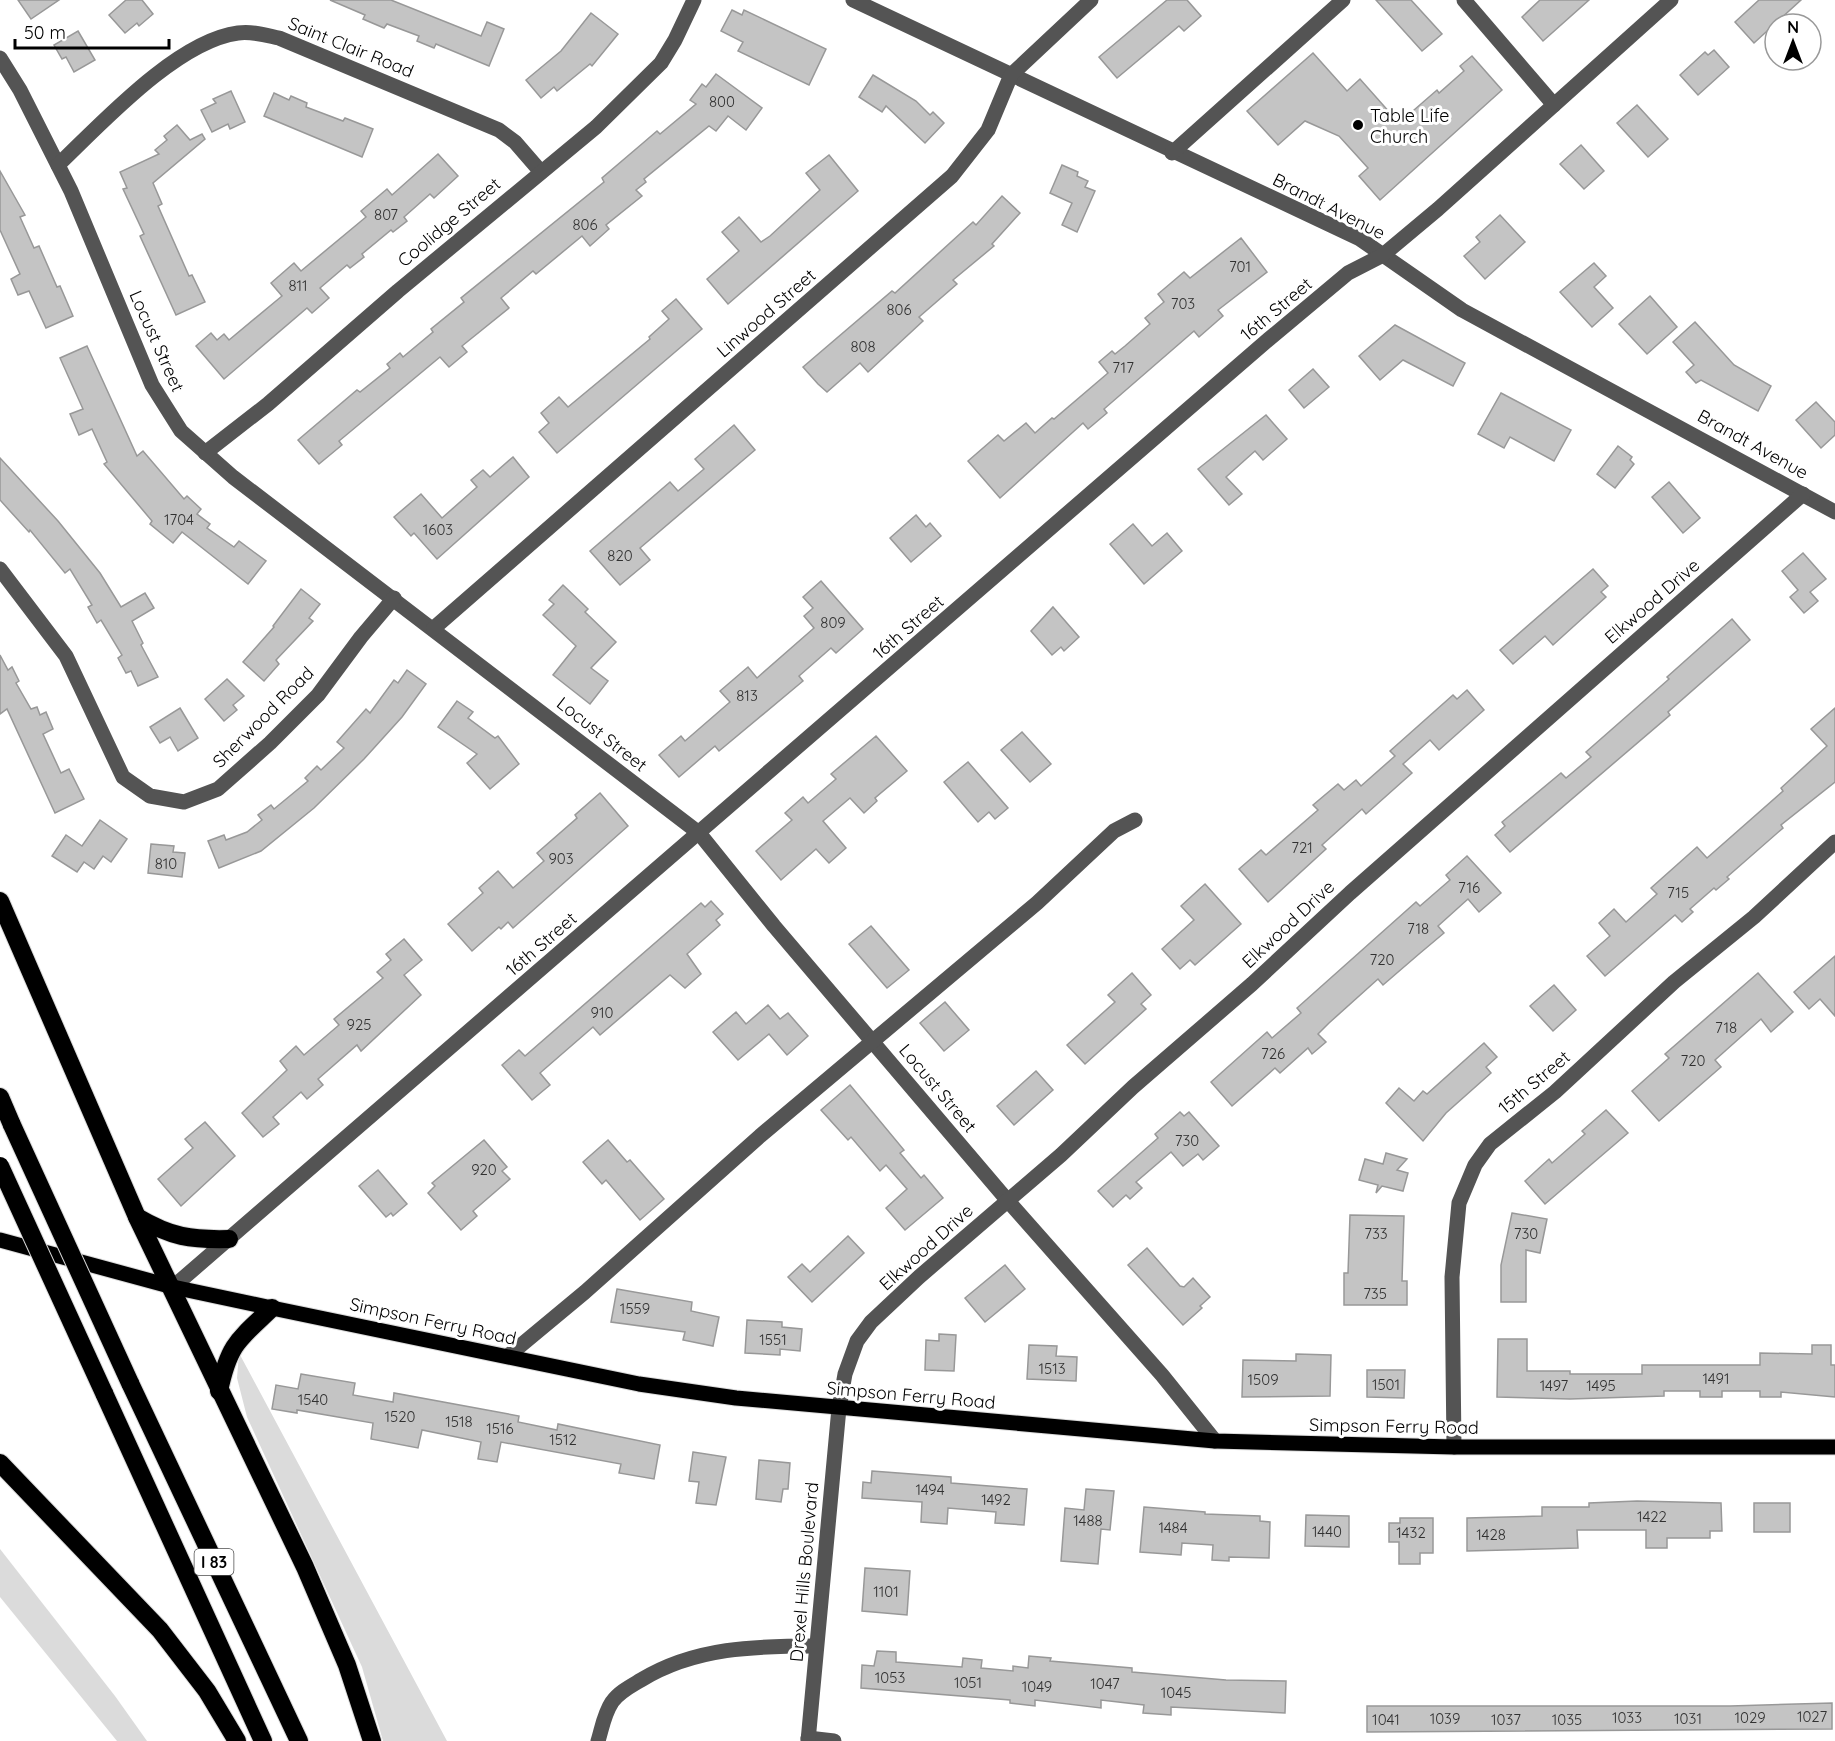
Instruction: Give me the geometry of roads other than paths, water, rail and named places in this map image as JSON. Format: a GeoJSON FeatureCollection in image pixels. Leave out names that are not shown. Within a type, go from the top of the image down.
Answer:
{"type":"FeatureCollection","features":[{"type":"Feature","properties":{"kind":"highway"},"geometry":{"type":"LineString","coordinates":[[0,901],[137,1217],[173,1287],[219,1391],[305,1568],[347,1665],[372,1741]]}},
{"type":"Feature","properties":{"kind":"highway","name":"I 83"},"geometry":{"type":"LineString","coordinates":[[0,1097],[130,1383],[299,1741]]}},
{"type":"Feature","properties":{"kind":"highway","name":"I 83"},"geometry":{"type":"LineString","coordinates":[[0,1166],[263,1741]]}},
{"type":"Feature","properties":{"kind":"highway"},"geometry":{"type":"LineString","coordinates":[[137,1217],[173,1236],[192,1240],[230,1239]]}},
{"type":"Feature","properties":{"kind":"highway"},"geometry":{"type":"LineString","coordinates":[[219,1391],[226,1359],[238,1340],[272,1308]]}},
{"type":"Feature","properties":{"kind":"highway"},"geometry":{"type":"LineString","coordinates":[[0,1463],[160,1630],[207,1691],[237,1741]]}},
{"type":"Feature","properties":{"kind":"main road","name":"Simpson Ferry Road"},"geometry":{"type":"LineString","coordinates":[[0,1239],[173,1287],[692,1392],[838,1408],[1215,1441],[1454,1447],[1835,1447]]}},
{"type":"Feature","properties":{"kind":"street","name":"Coolidge Street"},"geometry":{"type":"LineString","coordinates":[[205,453],[268,404],[398,291],[596,127],[661,63],[694,0]]}},
{"type":"Feature","properties":{"kind":"street","name":"Brandt Avenue"},"geometry":{"type":"LineString","coordinates":[[853,0],[1172,153],[1345,232],[1383,255],[1462,310],[1835,512]]}},
{"type":"Feature","properties":{"kind":"street","name":"Linwood Street"},"geometry":{"type":"LineString","coordinates":[[434,628],[952,176],[988,130],[1011,75],[1091,0]]}},
{"type":"Feature","properties":{"kind":"street"},"geometry":{"type":"LineString","coordinates":[[1172,153],[1343,0]]}},
{"type":"Feature","properties":{"kind":"street"},"geometry":{"type":"LineString","coordinates":[[1464,0],[1554,105]]}},
{"type":"Feature","properties":{"kind":"street","name":"16th Street"},"geometry":{"type":"LineString","coordinates":[[173,1287],[1269,339],[1348,273],[1383,255],[1671,0]]}},
{"type":"Feature","properties":{"kind":"street","name":"Saint Clair Road"},"geometry":{"type":"LineString","coordinates":[[58,165],[143,87],[189,52],[222,37],[256,33],[279,38],[499,130],[515,142],[541,172]]}},
{"type":"Feature","properties":{"kind":"street","name":"Locust Street"},"geometry":{"type":"LineString","coordinates":[[0,58],[58,165],[152,385],[181,431],[205,453],[699,833],[1008,1201],[1090,1291],[1215,1441]]}},
{"type":"Feature","properties":{"kind":"street","name":"Elkwood Drive"},"geometry":{"type":"LineString","coordinates":[[838,1408],[845,1374],[857,1341],[872,1322],[919,1277],[1008,1201],[1252,984],[1350,893],[1803,494]]}},
{"type":"Feature","properties":{"kind":"street","name":"Sherwood Road"},"geometry":{"type":"LineString","coordinates":[[0,569],[66,656],[123,777],[150,796],[184,802],[218,789],[270,743],[318,695],[360,637],[394,598]]}},
{"type":"Feature","properties":{"kind":"street"},"geometry":{"type":"LineString","coordinates":[[508,1356],[872,1040],[1037,903],[1114,831],[1135,820]]}},
{"type":"Feature","properties":{"kind":"street","name":"15th Street"},"geometry":{"type":"LineString","coordinates":[[1454,1447],[1452,1277],[1459,1203],[1475,1165],[1491,1144],[1555,1092],[1674,982],[1754,917],[1835,842]]}},
{"type":"Feature","properties":{"kind":"street","name":"Drexel Hills Boulevard"},"geometry":{"type":"LineString","coordinates":[[808,1740],[838,1408]]}},
{"type":"Feature","properties":{"kind":"street"},"geometry":{"type":"LineString","coordinates":[[598,1741],[612,1702],[621,1692],[650,1675],[688,1659],[726,1649],[816,1646]]}},
{"type":"Feature","properties":{"kind":"street"},"geometry":{"type":"LineString","coordinates":[[808,1740],[834,1741]]}},
{"type":"Feature","properties":{"kind":"place","name":"Table Life Church"},"geometry":{"type":"Point","coordinates":[1358,125]}}]}
